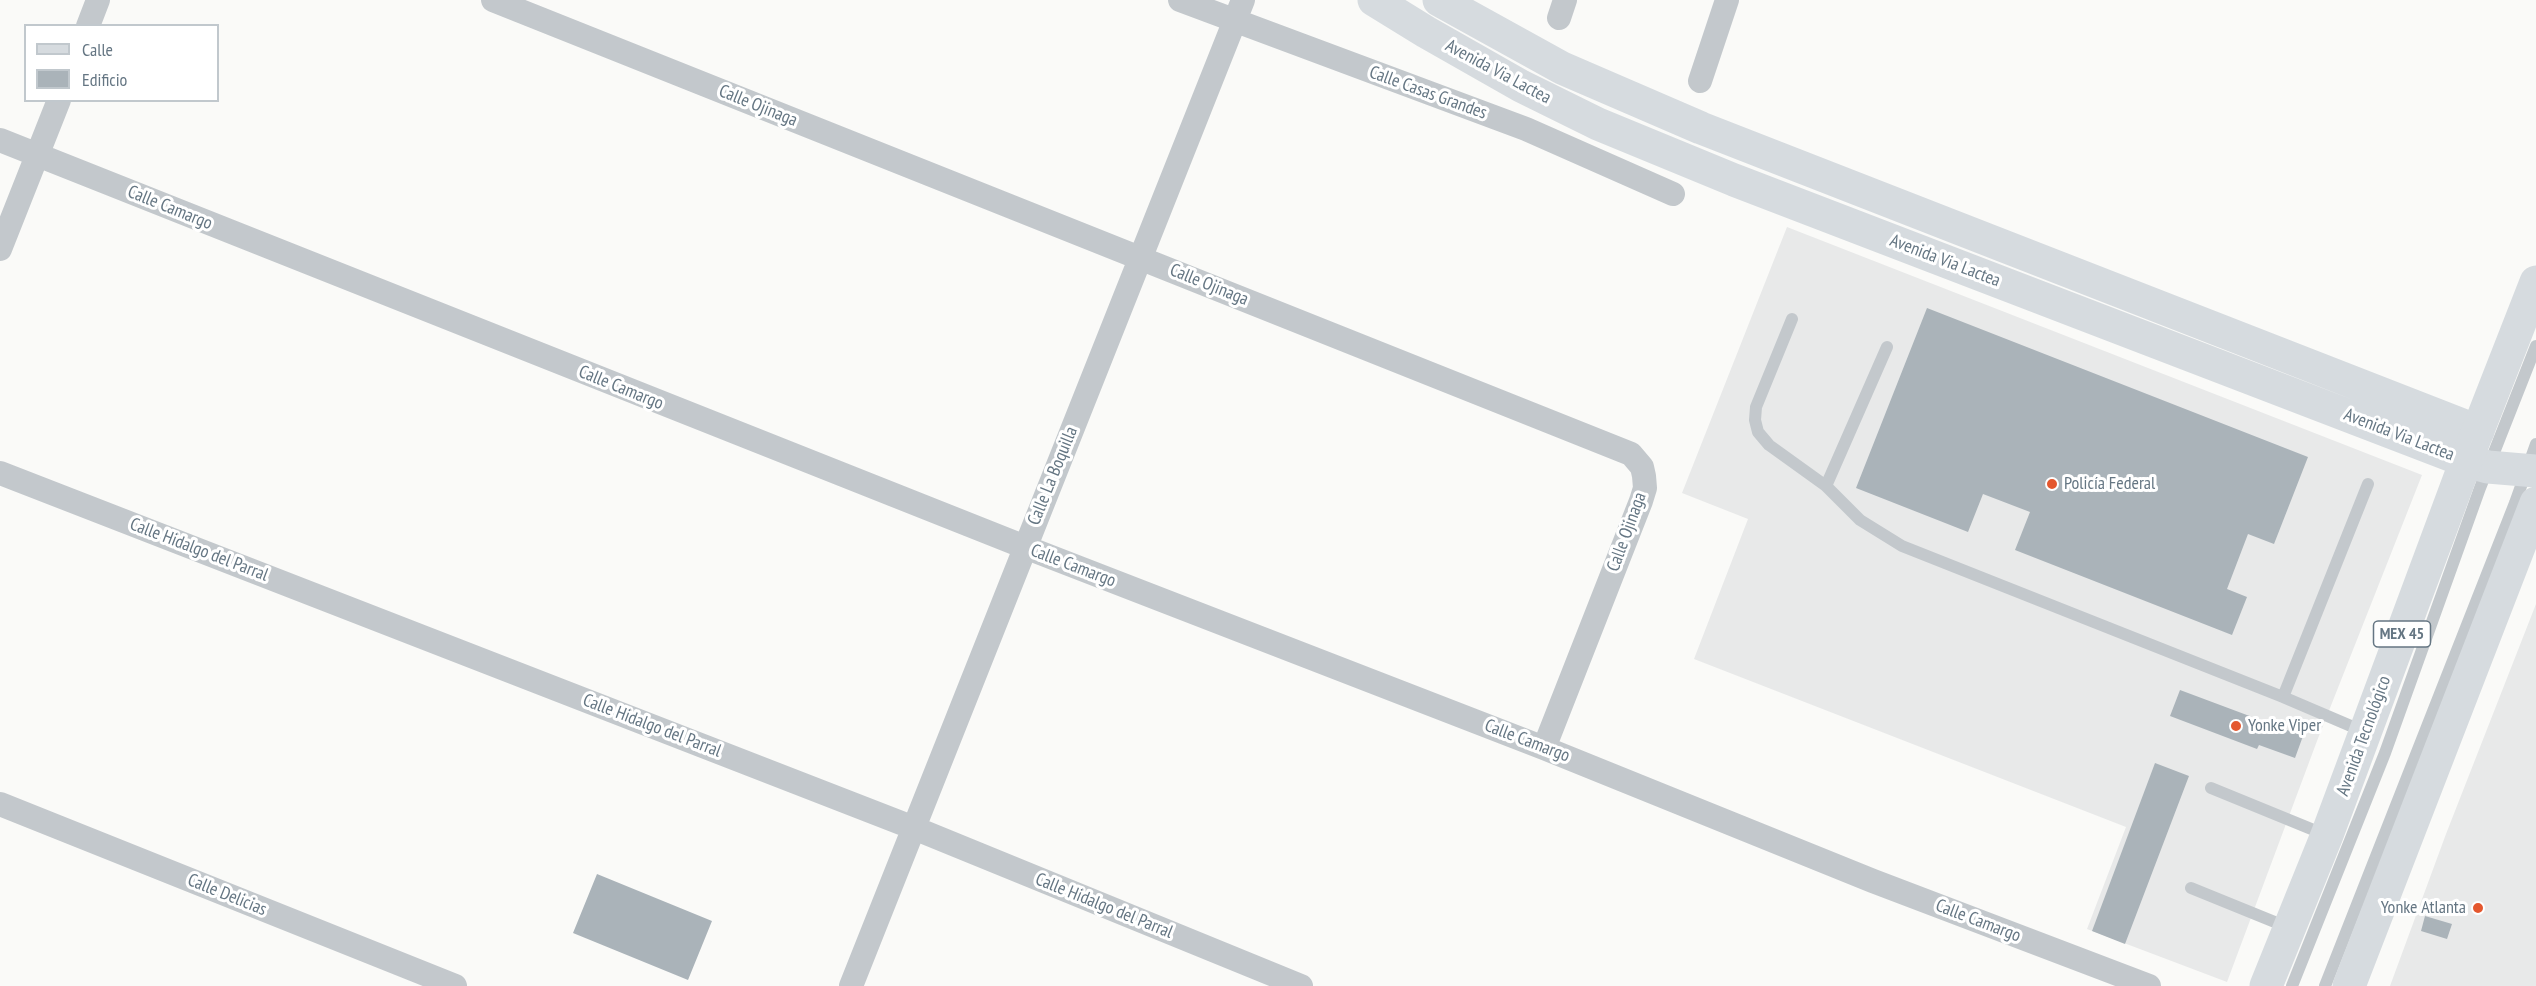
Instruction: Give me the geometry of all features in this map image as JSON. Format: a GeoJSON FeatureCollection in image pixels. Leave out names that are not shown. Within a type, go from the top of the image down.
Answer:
{"type":"FeatureCollection","features":[{"type":"Feature","properties":{"kind":"main road","name":"Avenida Via Lactea"},"geometry":{"type":"LineString","coordinates":[[1374,0],[1511,81],[1598,124],[1734,180],[2477,464],[2532,462]]}},
{"type":"Feature","properties":{"kind":"main road","name":"Avenida Via Lactea"},"geometry":{"type":"LineString","coordinates":[[1439,0],[1562,68],[1701,128],[2478,431]]}},
{"type":"Feature","properties":{"kind":"main road","name":"Avenida Tecnológico"},"geometry":{"type":"LineString","coordinates":[[2266,986],[2366,732],[2477,464],[2478,431],[2536,282]]}},
{"type":"Feature","properties":{"kind":"main road"},"geometry":{"type":"LineString","coordinates":[[2349,986],[2536,503]]}},
{"type":"Feature","properties":{"kind":"street"},"geometry":{"type":"LineString","coordinates":[[89,24],[98,0]]}},
{"type":"Feature","properties":{"kind":"street","name":"Calle Ojinaga"},"geometry":{"type":"LineString","coordinates":[[493,0],[1631,454],[1644,476],[1645,488],[1544,748]]}},
{"type":"Feature","properties":{"kind":"street","name":"Calle Casas Grandes"},"geometry":{"type":"LineString","coordinates":[[1180,0],[1233,22],[1526,129],[1673,194]]}},
{"type":"Feature","properties":{"kind":"street","name":"Calle La Boquilla"},"geometry":{"type":"LineString","coordinates":[[851,986],[1243,0]]}},
{"type":"Feature","properties":{"kind":"street"},"geometry":{"type":"LineString","coordinates":[[1700,81],[1727,0]]}},
{"type":"Feature","properties":{"kind":"street"},"geometry":{"type":"LineString","coordinates":[[0,249],[58,102]]}},
{"type":"Feature","properties":{"kind":"street","name":"Calle Camargo"},"geometry":{"type":"LineString","coordinates":[[0,140],[1025,548],[1544,748],[1873,881],[2149,986]]}},
{"type":"Feature","properties":{"kind":"street","name":"Calle Hidalgo del Parral"},"geometry":{"type":"LineString","coordinates":[[0,473],[914,828],[1301,986]]}},
{"type":"Feature","properties":{"kind":"street","name":"Calle Delicias"},"geometry":{"type":"LineString","coordinates":[[0,804],[455,986]]}},
{"type":"Feature","properties":{"kind":"lane"},"geometry":{"type":"LineString","coordinates":[[1792,319],[1756,407],[1755,420],[1758,432],[1769,445],[1826,486],[1860,520],[1902,546],[2366,732]]}},
{"type":"Feature","properties":{"kind":"lane"},"geometry":{"type":"LineString","coordinates":[[2292,986],[2385,753],[2477,464],[2536,346]]}},
{"type":"Feature","properties":{"kind":"lane"},"geometry":{"type":"LineString","coordinates":[[1826,486],[1887,347]]}},
{"type":"Feature","properties":{"kind":"lane"},"geometry":{"type":"LineString","coordinates":[[2325,986],[2532,462]]}},
{"type":"Feature","properties":{"kind":"lane"},"geometry":{"type":"LineString","coordinates":[[2283,697],[2368,484]]}},
{"type":"Feature","properties":{"kind":"lane"},"geometry":{"type":"LineString","coordinates":[[2211,788],[2327,835]]}},
{"type":"Feature","properties":{"kind":"lane"},"geometry":{"type":"LineString","coordinates":[[2191,888],[2288,928]]}},
{"type":"Feature","properties":{"kind":"shaded area","name":"Policía Federal"},"geometry":{"type":"Polygon","coordinates":[[[1787,227],[2422,475],[2317,741],[2227,982],[2087,929],[2126,827],[1694,659],[1748,519],[1682,493],[1787,227]]]}},
{"type":"Feature","properties":{"kind":"shaded area"},"geometry":{"type":"Polygon","coordinates":[[[2536,604],[2536,986],[2390,986],[2446,834],[2536,604]]]}},
{"type":"Feature","properties":{"kind":"building"},"geometry":{"type":"Polygon","coordinates":[[[1927,308],[2308,457],[2274,544],[2248,534],[2227,589],[2247,597],[2232,635],[2015,550],[2030,512],[1983,494],[1968,532],[1856,488],[1927,308]]]}},
{"type":"Feature","properties":{"kind":"building","name":"Yonke Viper"},"geometry":{"type":"Polygon","coordinates":[[[2180,690],[2303,736],[2295,758],[2259,745],[2257,749],[2170,716],[2180,690]]]}},
{"type":"Feature","properties":{"kind":"building"},"geometry":{"type":"Polygon","coordinates":[[[2155,763],[2189,776],[2125,944],[2092,931],[2155,763]]]}},
{"type":"Feature","properties":{"kind":"building"},"geometry":{"type":"Polygon","coordinates":[[[597,874],[712,921],[688,980],[573,933],[597,874]]]}},
{"type":"Feature","properties":{"kind":"building","name":"Yonke Atlanta"},"geometry":{"type":"Polygon","coordinates":[[[2425,916],[2452,924],[2447,939],[2421,931],[2425,916]]]}},
{"type":"Feature","properties":{"kind":"place","name":"Policía Federal"},"geometry":{"type":"Point","coordinates":[2052,484]}},
{"type":"Feature","properties":{"kind":"place","name":"Yonke Viper"},"geometry":{"type":"Point","coordinates":[2236,726]}},
{"type":"Feature","properties":{"kind":"place","name":"Yonke Atlanta"},"geometry":{"type":"Point","coordinates":[2478,908]}}]}
